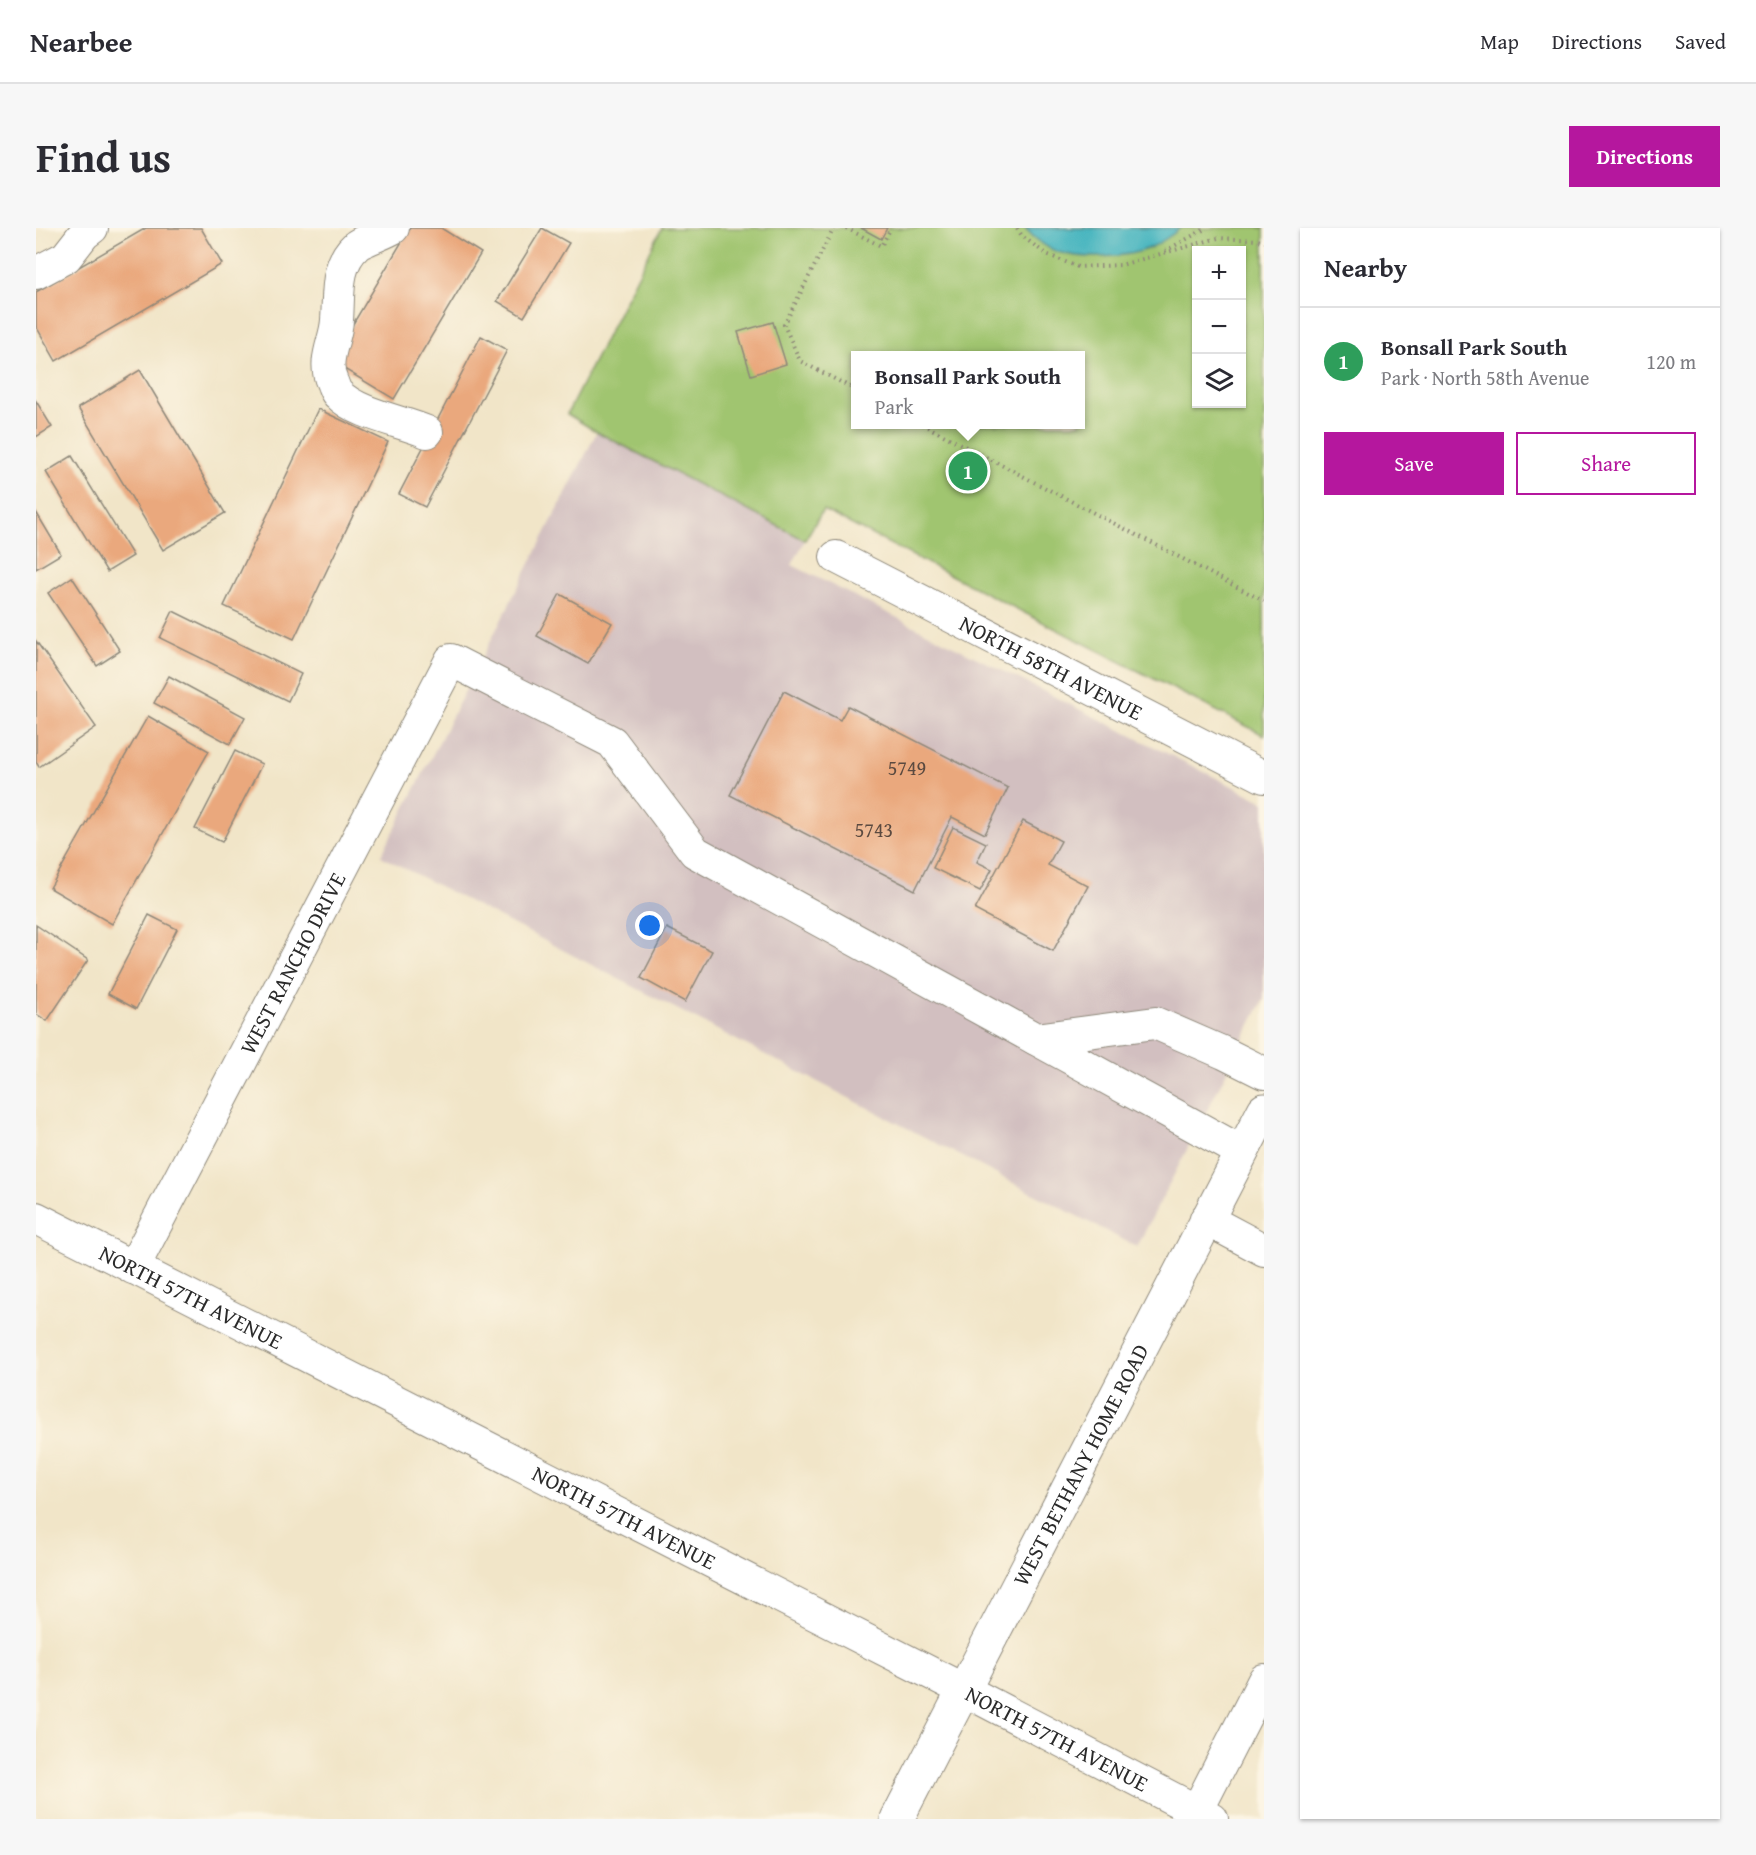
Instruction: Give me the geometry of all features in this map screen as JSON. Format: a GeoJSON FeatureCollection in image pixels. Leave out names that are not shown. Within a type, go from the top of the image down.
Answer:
{"type":"FeatureCollection","features":[{"type":"Feature","properties":{"kind":"main road","name":"WEST BETHANY HOME ROAD"},"geometry":{"type":"LineString","coordinates":[[897,1819],[1264,1110]]}},
{"type":"Feature","properties":{"kind":"street"},"geometry":{"type":"LineString","coordinates":[[36,273],[66,257],[84,234],[92,228]]}},
{"type":"Feature","properties":{"kind":"street"},"geometry":{"type":"LineString","coordinates":[[393,228],[357,245],[344,263],[338,288],[337,322],[328,356],[328,374],[337,394],[353,405],[379,417],[427,432]]}},
{"type":"Feature","properties":{"kind":"street","name":"NORTH 58TH AVENUE"},"geometry":{"type":"LineString","coordinates":[[836,557],[1264,777]]}},
{"type":"Feature","properties":{"kind":"street","name":"WEST RANCHO DRIVE"},"geometry":{"type":"LineString","coordinates":[[133,1268],[451,660],[612,742],[695,852],[1036,1040]]}},
{"type":"Feature","properties":{"kind":"street"},"geometry":{"type":"LineString","coordinates":[[1036,1040],[1155,1023],[1264,1073]]}},
{"type":"Feature","properties":{"kind":"street"},"geometry":{"type":"LineString","coordinates":[[1036,1040],[1242,1152]]}},
{"type":"Feature","properties":{"kind":"street","name":"NORTH 57TH AVENUE"},"geometry":{"type":"LineString","coordinates":[[36,1218],[1205,1815]]}},
{"type":"Feature","properties":{"kind":"street"},"geometry":{"type":"LineString","coordinates":[[1206,1219],[1264,1250]]}},
{"type":"Feature","properties":{"kind":"street"},"geometry":{"type":"LineString","coordinates":[[1205,1815],[1264,1680]]}},
{"type":"Feature","properties":{"kind":"path"},"geometry":{"type":"LineString","coordinates":[[834,228],[784,325],[800,361],[851,388]]}},
{"type":"Feature","properties":{"kind":"path"},"geometry":{"type":"LineString","coordinates":[[846,228],[881,246],[891,228]]}},
{"type":"Feature","properties":{"kind":"path"},"geometry":{"type":"LineString","coordinates":[[1017,228],[1023,236],[1046,254],[1078,267],[1120,266],[1218,238],[1264,242]]}},
{"type":"Feature","properties":{"kind":"path"},"geometry":{"type":"LineString","coordinates":[[1159,255],[1207,228]]}},
{"type":"Feature","properties":{"kind":"path"},"geometry":{"type":"LineString","coordinates":[[931,429],[1264,601]]}},
{"type":"Feature","properties":{"kind":"shaded area"},"geometry":{"type":"Polygon","coordinates":[[[597,432],[805,540],[792,565],[1264,802],[1264,999],[1137,1247],[381,856],[597,432]]]}},
{"type":"Feature","properties":{"kind":"green space"},"geometry":{"type":"Polygon","coordinates":[[[662,228],[1264,228],[1264,735],[823,510],[805,540],[597,432],[567,414],[662,228]]]}},
{"type":"Feature","properties":{"kind":"water"},"geometry":{"type":"Polygon","coordinates":[[[1025,228],[1181,228],[1150,248],[1117,256],[1092,257],[1068,255],[1053,250],[1025,228]]]}},
{"type":"Feature","properties":{"kind":"building"},"geometry":{"type":"Polygon","coordinates":[[[146,228],[201,228],[222,264],[56,361],[36,326],[36,292],[146,228]]]}},
{"type":"Feature","properties":{"kind":"building"},"geometry":{"type":"Polygon","coordinates":[[[410,228],[441,228],[481,253],[394,399],[331,361],[410,228]]]}},
{"type":"Feature","properties":{"kind":"building"},"geometry":{"type":"Polygon","coordinates":[[[542,228],[569,243],[524,317],[497,301],[542,228]]]}},
{"type":"Feature","properties":{"kind":"building"},"geometry":{"type":"Polygon","coordinates":[[[861,228],[887,228],[881,239],[861,228]]]}},
{"type":"Feature","properties":{"kind":"building"},"geometry":{"type":"Polygon","coordinates":[[[773,322],[786,364],[751,375],[738,332],[773,322]]]}},
{"type":"Feature","properties":{"kind":"building"},"geometry":{"type":"Polygon","coordinates":[[[481,336],[507,350],[425,507],[399,494],[481,336]]]}},
{"type":"Feature","properties":{"kind":"building"},"geometry":{"type":"Polygon","coordinates":[[[140,370],[225,513],[163,550],[78,408],[140,370]]]}},
{"type":"Feature","properties":{"kind":"building"},"geometry":{"type":"Polygon","coordinates":[[[36,401],[52,427],[36,437],[36,401]]]}},
{"type":"Feature","properties":{"kind":"building"},"geometry":{"type":"Polygon","coordinates":[[[318,409],[388,442],[294,639],[224,606],[318,409]]]}},
{"type":"Feature","properties":{"kind":"building"},"geometry":{"type":"Polygon","coordinates":[[[72,456],[133,556],[107,572],[46,472],[72,456]]]}},
{"type":"Feature","properties":{"kind":"building"},"geometry":{"type":"Polygon","coordinates":[[[36,512],[61,554],[36,569],[36,512]]]}},
{"type":"Feature","properties":{"kind":"building"},"geometry":{"type":"Polygon","coordinates":[[[72,577],[120,651],[97,666],[48,593],[72,577]]]}},
{"type":"Feature","properties":{"kind":"building"},"geometry":{"type":"Polygon","coordinates":[[[560,594],[612,623],[588,664],[537,636],[560,594]]]}},
{"type":"Feature","properties":{"kind":"building"},"geometry":{"type":"Polygon","coordinates":[[[173,611],[301,674],[288,701],[160,638],[173,611]]]}},
{"type":"Feature","properties":{"kind":"building"},"geometry":{"type":"Polygon","coordinates":[[[36,641],[96,727],[39,767],[36,762],[36,641]]]}},
{"type":"Feature","properties":{"kind":"building"},"geometry":{"type":"Polygon","coordinates":[[[169,676],[245,717],[230,744],[154,703],[169,676]]]}},
{"type":"Feature","properties":{"kind":"building"},"geometry":{"type":"Polygon","coordinates":[[[784,691],[840,720],[848,706],[1008,788],[985,834],[952,817],[915,890],[730,795],[784,691]]]}},
{"type":"Feature","properties":{"kind":"building"},"geometry":{"type":"Polygon","coordinates":[[[148,716],[209,751],[112,924],[50,888],[148,716]]]}},
{"type":"Feature","properties":{"kind":"building"},"geometry":{"type":"Polygon","coordinates":[[[235,751],[262,764],[222,842],[195,829],[235,751]]]}},
{"type":"Feature","properties":{"kind":"building"},"geometry":{"type":"Polygon","coordinates":[[[1023,821],[1061,841],[1048,865],[1088,886],[1053,951],[975,910],[1023,821]]]}},
{"type":"Feature","properties":{"kind":"building"},"geometry":{"type":"Polygon","coordinates":[[[953,827],[986,843],[977,862],[992,869],[980,891],[933,868],[953,827]]]}},
{"type":"Feature","properties":{"kind":"building"},"geometry":{"type":"Polygon","coordinates":[[[149,915],[177,929],[136,1009],[108,994],[149,915]]]}},
{"type":"Feature","properties":{"kind":"building"},"geometry":{"type":"Polygon","coordinates":[[[36,925],[88,960],[47,1021],[36,1014],[36,925]]]}},
{"type":"Feature","properties":{"kind":"building"},"geometry":{"type":"Polygon","coordinates":[[[667,928],[712,951],[685,1002],[641,978],[667,928]]]}},
{"type":"Feature","properties":{"kind":"place","name":"Bonsall Park South"},"geometry":{"type":"Point","coordinates":[968,471]}}]}
